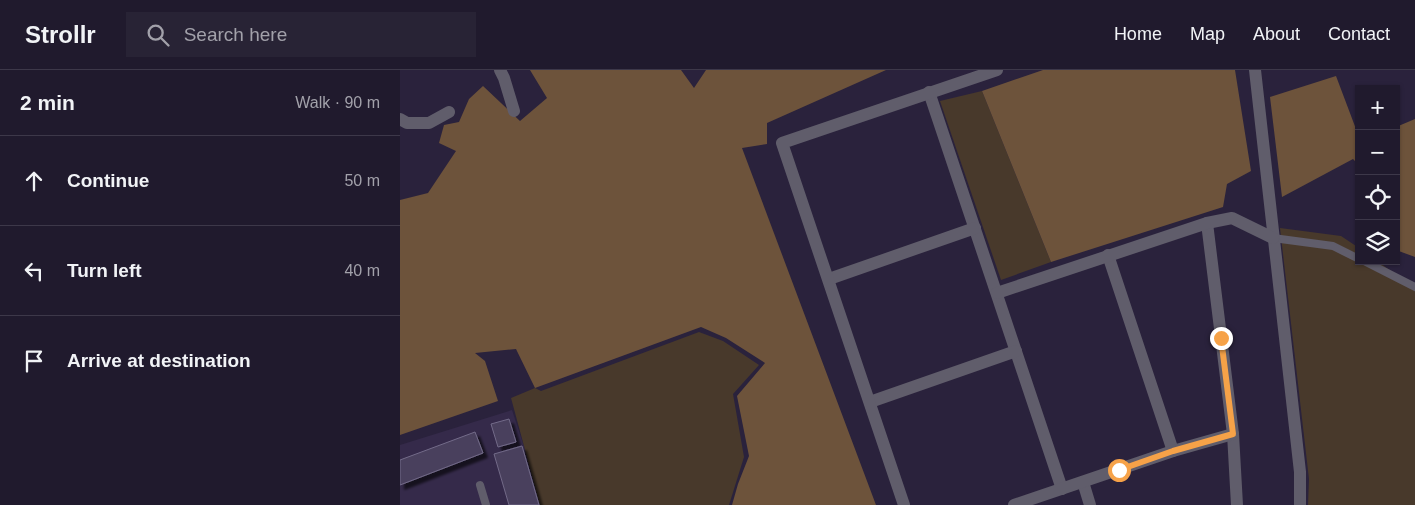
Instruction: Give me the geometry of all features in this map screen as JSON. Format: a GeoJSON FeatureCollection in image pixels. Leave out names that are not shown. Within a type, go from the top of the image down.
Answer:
{"type":"FeatureCollection","features":[{"type":"Feature","properties":{"kind":"street"},"geometry":{"type":"LineString","coordinates":[[500,70],[514,111]]}},
{"type":"Feature","properties":{"kind":"street"},"geometry":{"type":"LineString","coordinates":[[904,505],[782,143],[997,70]]}},
{"type":"Feature","properties":{"kind":"street"},"geometry":{"type":"LineString","coordinates":[[1254,70],[1300,472],[1300,505]]}},
{"type":"Feature","properties":{"kind":"street"},"geometry":{"type":"LineString","coordinates":[[929,92],[1062,488]]}},
{"type":"Feature","properties":{"kind":"street"},"geometry":{"type":"LineString","coordinates":[[400,119],[407,123],[430,123],[449,112]]}},
{"type":"Feature","properties":{"kind":"street"},"geometry":{"type":"LineString","coordinates":[[997,293],[1207,223],[1232,218],[1273,238]]}},
{"type":"Feature","properties":{"kind":"street"},"geometry":{"type":"LineString","coordinates":[[1207,223],[1233,434],[1237,505]]}},
{"type":"Feature","properties":{"kind":"street"},"geometry":{"type":"LineString","coordinates":[[829,279],[975,228]]}},
{"type":"Feature","properties":{"kind":"street"},"geometry":{"type":"LineString","coordinates":[[1108,255],[1173,451]]}},
{"type":"Feature","properties":{"kind":"street"},"geometry":{"type":"LineString","coordinates":[[870,402],[1016,351]]}},
{"type":"Feature","properties":{"kind":"street"},"geometry":{"type":"LineString","coordinates":[[1014,505],[1173,451],[1233,434]]}},
{"type":"Feature","properties":{"kind":"street"},"geometry":{"type":"LineString","coordinates":[[1083,482],[1090,505]]}},
{"type":"Feature","properties":{"kind":"lane"},"geometry":{"type":"LineString","coordinates":[[1273,238],[1333,246],[1355,257]]}},
{"type":"Feature","properties":{"kind":"lane"},"geometry":{"type":"LineString","coordinates":[[1372,265],[1415,287]]}},
{"type":"Feature","properties":{"kind":"lane"},"geometry":{"type":"LineString","coordinates":[[480,484],[486,505]]}},
{"type":"Feature","properties":{"kind":"shaded area"},"geometry":{"type":"Polygon","coordinates":[[[530,70],[681,70],[694,88],[706,70],[886,70],[767,123],[767,144],[742,148],[876,505],[732,505],[749,456],[737,396],[765,363],[726,338],[701,327],[535,388],[516,349],[475,353],[485,361],[498,401],[400,435],[400,200],[428,193],[456,151],[439,143],[444,125],[459,122],[469,99],[483,86],[520,121],[547,98],[530,70]]]}},
{"type":"Feature","properties":{"kind":"shaded area"},"geometry":{"type":"Polygon","coordinates":[[[1043,70],[1235,70],[1251,171],[1227,184],[1223,207],[1051,262],[982,91],[1043,70]]]}},
{"type":"Feature","properties":{"kind":"shaded area"},"geometry":{"type":"Polygon","coordinates":[[[1336,76],[1355,126],[1355,161],[1353,159],[1282,197],[1270,97],[1336,76]]]}},
{"type":"Feature","properties":{"kind":"shaded area"},"geometry":{"type":"Polygon","coordinates":[[[982,91],[1051,262],[1001,280],[940,101],[982,91]]]}},
{"type":"Feature","properties":{"kind":"shaded area"},"geometry":{"type":"Polygon","coordinates":[[[1415,119],[1415,257],[1400,251],[1400,125],[1415,119]]]}},
{"type":"Feature","properties":{"kind":"shaded area"},"geometry":{"type":"Polygon","coordinates":[[[1280,228],[1341,236],[1355,245],[1355,265],[1383,265],[1415,288],[1415,505],[1308,505],[1309,479],[1280,228]]]}},
{"type":"Feature","properties":{"kind":"shaded area"},"geometry":{"type":"Polygon","coordinates":[[[699,332],[723,341],[759,365],[733,394],[744,457],[729,505],[540,505],[511,398],[535,388],[541,391],[699,332]]]}},
{"type":"Feature","properties":{"kind":"shaded area"},"geometry":{"type":"Polygon","coordinates":[[[512,410],[543,505],[400,505],[400,445],[512,410]]]}},
{"type":"Feature","properties":{"kind":"building"},"geometry":{"type":"Polygon","coordinates":[[[509,419],[516,442],[498,447],[491,424],[509,419]]]}},
{"type":"Feature","properties":{"kind":"building"},"geometry":{"type":"Polygon","coordinates":[[[475,432],[483,453],[400,485],[400,460],[475,432]]]}},
{"type":"Feature","properties":{"kind":"building"},"geometry":{"type":"Polygon","coordinates":[[[522,446],[539,505],[509,505],[494,454],[522,446]]]}},
{"type":"Feature","properties":{"kind":"route"},"geometry":{"type":"LineString","coordinates":[[1119,470],[1173,451],[1233,434],[1221,338]]}}]}
